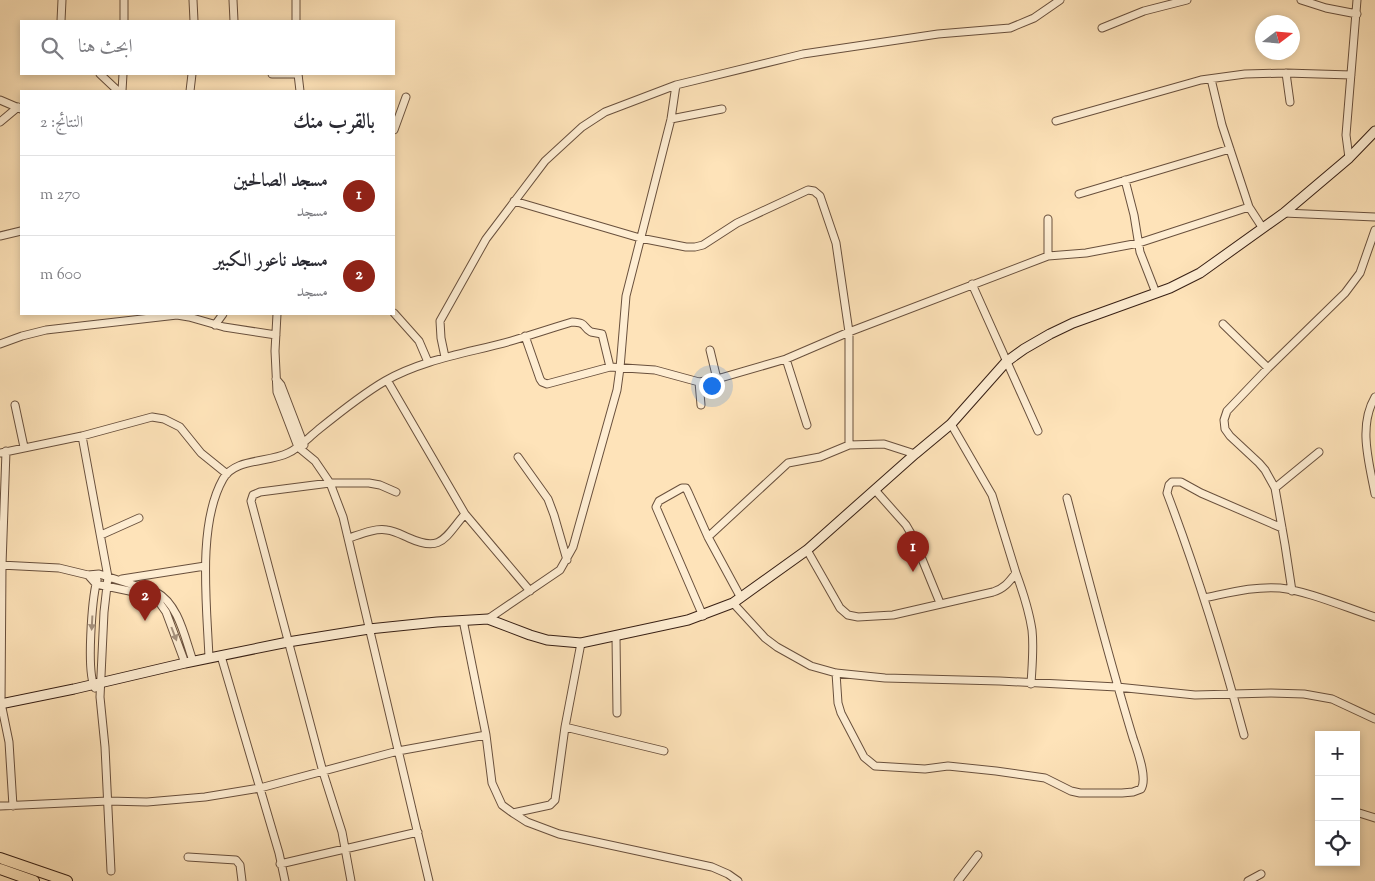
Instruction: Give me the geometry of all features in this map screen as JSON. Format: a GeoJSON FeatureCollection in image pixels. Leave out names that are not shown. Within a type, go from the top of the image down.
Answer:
{"type":"FeatureCollection","features":[{"type":"Feature","properties":{"kind":"main road"},"geometry":{"type":"LineString","coordinates":[[0,858],[67,881]]}},
{"type":"Feature","properties":{"kind":"main road"},"geometry":{"type":"LineString","coordinates":[[0,869],[34,881]]}},
{"type":"Feature","properties":{"kind":"street"},"geometry":{"type":"LineString","coordinates":[[61,20],[62,0]]}},
{"type":"Feature","properties":{"kind":"street"},"geometry":{"type":"LineString","coordinates":[[124,0],[124,20]]}},
{"type":"Feature","properties":{"kind":"street"},"geometry":{"type":"LineString","coordinates":[[193,0],[194,20]]}},
{"type":"Feature","properties":{"kind":"street"},"geometry":{"type":"LineString","coordinates":[[233,0],[234,20]]}},
{"type":"Feature","properties":{"kind":"street"},"geometry":{"type":"LineString","coordinates":[[296,0],[296,20]]}},
{"type":"Feature","properties":{"kind":"street"},"geometry":{"type":"LineString","coordinates":[[445,357],[440,332],[442,316],[486,239],[545,161],[582,127],[605,112],[676,85],[803,54],[930,35],[1010,28],[1034,18],[1060,0]]}},
{"type":"Feature","properties":{"kind":"street"},"geometry":{"type":"LineString","coordinates":[[1102,28],[1144,12],[1187,0]]}},
{"type":"Feature","properties":{"kind":"street"},"geometry":{"type":"LineString","coordinates":[[1301,0],[1326,8],[1356,14]]}},
{"type":"Feature","properties":{"kind":"street"},"geometry":{"type":"LineString","coordinates":[[1349,158],[1346,135],[1357,0]]}},
{"type":"Feature","properties":{"kind":"street"},"geometry":{"type":"LineString","coordinates":[[1286,73],[1290,102]]}},
{"type":"Feature","properties":{"kind":"street"},"geometry":{"type":"LineString","coordinates":[[1056,121],[1188,82],[1245,74],[1351,75]]}},
{"type":"Feature","properties":{"kind":"street"},"geometry":{"type":"LineString","coordinates":[[101,75],[117,90]]}},
{"type":"Feature","properties":{"kind":"street"},"geometry":{"type":"LineString","coordinates":[[122,90],[123,75]]}},
{"type":"Feature","properties":{"kind":"street"},"geometry":{"type":"LineString","coordinates":[[190,90],[192,75]]}},
{"type":"Feature","properties":{"kind":"street"},"geometry":{"type":"LineString","coordinates":[[298,75],[300,90]]}},
{"type":"Feature","properties":{"kind":"street"},"geometry":{"type":"LineString","coordinates":[[1211,79],[1222,124],[1248,207],[1262,227]]}},
{"type":"Feature","properties":{"kind":"street"},"geometry":{"type":"LineString","coordinates":[[488,619],[560,570],[573,547],[617,390],[626,296],[671,119],[676,85]]}},
{"type":"Feature","properties":{"kind":"street"},"geometry":{"type":"LineString","coordinates":[[395,127],[406,97]]}},
{"type":"Feature","properties":{"kind":"street"},"geometry":{"type":"LineString","coordinates":[[0,100],[20,108]]}},
{"type":"Feature","properties":{"kind":"street"},"geometry":{"type":"LineString","coordinates":[[0,122],[20,108]]}},
{"type":"Feature","properties":{"kind":"street"},"geometry":{"type":"LineString","coordinates":[[671,119],[722,109]]}},
{"type":"Feature","properties":{"kind":"street"},"geometry":{"type":"LineString","coordinates":[[1,704],[288,642],[369,630],[488,619],[548,640],[580,644],[703,616],[737,600],[807,550],[951,424],[1006,362],[1024,349],[1050,334],[1097,314],[1186,282],[1200,274],[1262,227],[1284,213],[1349,158],[1375,131]]}},
{"type":"Feature","properties":{"kind":"street"},"geometry":{"type":"LineString","coordinates":[[1079,194],[1230,149]]}},
{"type":"Feature","properties":{"kind":"street"},"geometry":{"type":"LineString","coordinates":[[1125,180],[1143,261],[1156,294]]}},
{"type":"Feature","properties":{"kind":"street"},"geometry":{"type":"LineString","coordinates":[[514,202],[640,238],[695,247],[757,213],[808,190],[814,191],[820,196],[836,243],[849,332],[849,445]]}},
{"type":"Feature","properties":{"kind":"street"},"geometry":{"type":"LineString","coordinates":[[524,336],[542,382],[547,384],[610,368],[655,370],[699,382],[717,379],[786,359],[849,332],[1048,256],[1086,253],[1139,243],[1248,207]]}},
{"type":"Feature","properties":{"kind":"street"},"geometry":{"type":"LineString","coordinates":[[1284,213],[1375,217]]}},
{"type":"Feature","properties":{"kind":"street"},"geometry":{"type":"LineString","coordinates":[[1048,219],[1048,256]]}},
{"type":"Feature","properties":{"kind":"street"},"geometry":{"type":"LineString","coordinates":[[1292,591],[1275,488],[1259,463],[1230,436],[1225,429],[1224,420],[1228,411],[1268,368],[1345,294],[1360,273],[1375,230]]}},
{"type":"Feature","properties":{"kind":"street"},"geometry":{"type":"LineString","coordinates":[[0,236],[20,231]]}},
{"type":"Feature","properties":{"kind":"street"},"geometry":{"type":"LineString","coordinates":[[972,284],[1038,431]]}},
{"type":"Feature","properties":{"kind":"street"},"geometry":{"type":"LineString","coordinates":[[215,325],[222,315]]}},
{"type":"Feature","properties":{"kind":"street"},"geometry":{"type":"LineString","coordinates":[[277,315],[275,387],[278,398],[301,444],[330,483],[349,538],[429,881]]}},
{"type":"Feature","properties":{"kind":"street"},"geometry":{"type":"LineString","coordinates":[[395,315],[419,341],[428,362]]}},
{"type":"Feature","properties":{"kind":"street"},"geometry":{"type":"LineString","coordinates":[[0,344],[46,330],[170,316],[189,317],[215,325],[276,335]]}},
{"type":"Feature","properties":{"kind":"street"},"geometry":{"type":"LineString","coordinates":[[209,658],[205,566],[209,525],[220,486],[227,474],[239,466],[281,456],[301,444],[358,399],[387,380],[428,362],[445,357],[572,322],[580,322],[590,332],[602,334],[610,368]]}},
{"type":"Feature","properties":{"kind":"street"},"geometry":{"type":"LineString","coordinates":[[1223,324],[1268,368]]}},
{"type":"Feature","properties":{"kind":"street"},"geometry":{"type":"LineString","coordinates":[[710,350],[717,379]]}},
{"type":"Feature","properties":{"kind":"street"},"geometry":{"type":"LineString","coordinates":[[786,359],[807,425]]}},
{"type":"Feature","properties":{"kind":"street"},"geometry":{"type":"LineString","coordinates":[[387,380],[465,514],[530,591]]}},
{"type":"Feature","properties":{"kind":"street"},"geometry":{"type":"LineString","coordinates":[[699,382],[701,405]]}},
{"type":"Feature","properties":{"kind":"street"},"geometry":{"type":"LineString","coordinates":[[1375,397],[1370,406],[1366,428],[1367,452],[1375,494]]}},
{"type":"Feature","properties":{"kind":"street"},"geometry":{"type":"LineString","coordinates":[[15,405],[24,447]]}},
{"type":"Feature","properties":{"kind":"street"},"geometry":{"type":"LineString","coordinates":[[13,806],[9,742],[1,704],[3,452],[82,436],[144,418],[164,418],[180,426],[201,453],[227,474]]}},
{"type":"Feature","properties":{"kind":"street"},"geometry":{"type":"LineString","coordinates":[[951,424],[992,495],[1031,627],[1033,653],[1032,684]]}},
{"type":"Feature","properties":{"kind":"street"},"geometry":{"type":"LineString","coordinates":[[82,436],[108,577],[97,682]]}},
{"type":"Feature","properties":{"kind":"street"},"geometry":{"type":"LineString","coordinates":[[708,537],[788,463],[820,456],[849,445],[884,444],[915,454]]}},
{"type":"Feature","properties":{"kind":"street"},"geometry":{"type":"LineString","coordinates":[[1275,488],[1319,452]]}},
{"type":"Feature","properties":{"kind":"street"},"geometry":{"type":"LineString","coordinates":[[518,457],[548,499],[567,560]]}},
{"type":"Feature","properties":{"kind":"street"},"geometry":{"type":"LineString","coordinates":[[1244,735],[1204,598],[1167,493],[1169,485],[1176,481],[1180,482],[1282,528]]}},
{"type":"Feature","properties":{"kind":"street"},"geometry":{"type":"LineString","coordinates":[[351,881],[342,832],[323,772],[253,512],[252,497],[255,493],[260,492],[330,483],[376,483],[396,492]]}},
{"type":"Feature","properties":{"kind":"street"},"geometry":{"type":"LineString","coordinates":[[703,616],[656,507],[657,504],[682,488],[686,488],[737,600],[766,638],[777,647],[811,666],[836,673],[885,678],[1117,687],[1195,695],[1291,693],[1322,696],[1345,704],[1375,719]]}},
{"type":"Feature","properties":{"kind":"street"},"geometry":{"type":"LineString","coordinates":[[874,490],[906,524],[940,603]]}},
{"type":"Feature","properties":{"kind":"street"},"geometry":{"type":"LineString","coordinates":[[836,673],[838,704],[841,713],[864,757],[875,766],[925,769],[948,766],[1045,778],[1071,791],[1080,793],[1138,791],[1143,785],[1141,765],[1117,687],[1067,498]]}},
{"type":"Feature","properties":{"kind":"street"},"geometry":{"type":"LineString","coordinates":[[349,538],[385,529],[421,543],[436,544],[442,541],[465,514]]}},
{"type":"Feature","properties":{"kind":"street"},"geometry":{"type":"LineString","coordinates":[[101,535],[138,518]]}},
{"type":"Feature","properties":{"kind":"street"},"geometry":{"type":"LineString","coordinates":[[807,550],[840,608],[848,614],[858,617],[893,615],[1001,590],[1016,573]]}},
{"type":"Feature","properties":{"kind":"street"},"geometry":{"type":"LineString","coordinates":[[1,565],[58,568],[88,575],[98,574],[156,592],[169,602],[178,618],[189,662]]}},
{"type":"Feature","properties":{"kind":"street"},"geometry":{"type":"LineString","coordinates":[[106,565],[98,574],[91,638],[100,697],[111,871]]}},
{"type":"Feature","properties":{"kind":"street"},"geometry":{"type":"LineString","coordinates":[[119,580],[205,566]]}},
{"type":"Feature","properties":{"kind":"street"},"geometry":{"type":"LineString","coordinates":[[88,575],[96,584],[149,596],[159,602],[166,612],[189,662]]}},
{"type":"Feature","properties":{"kind":"street"},"geometry":{"type":"LineString","coordinates":[[1204,598],[1253,589],[1278,588],[1375,617]]}},
{"type":"Feature","properties":{"kind":"street"},"geometry":{"type":"LineString","coordinates":[[463,620],[486,735],[494,791],[502,805],[527,822],[559,834],[712,867],[738,881]]}},
{"type":"Feature","properties":{"kind":"street"},"geometry":{"type":"LineString","coordinates":[[616,637],[617,713]]}},
{"type":"Feature","properties":{"kind":"street"},"geometry":{"type":"LineString","coordinates":[[513,813],[550,805],[555,800],[565,727],[580,644]]}},
{"type":"Feature","properties":{"kind":"street"},"geometry":{"type":"LineString","coordinates":[[221,656],[285,881]]}},
{"type":"Feature","properties":{"kind":"street"},"geometry":{"type":"LineString","coordinates":[[565,727],[664,751]]}},
{"type":"Feature","properties":{"kind":"street"},"geometry":{"type":"LineString","coordinates":[[0,806],[182,800],[260,788],[398,751],[486,735]]}},
{"type":"Feature","properties":{"kind":"street"},"geometry":{"type":"LineString","coordinates":[[1360,813],[1375,818]]}},
{"type":"Feature","properties":{"kind":"street"},"geometry":{"type":"LineString","coordinates":[[280,864],[418,832]]}},
{"type":"Feature","properties":{"kind":"street"},"geometry":{"type":"LineString","coordinates":[[958,881],[978,855]]}},
{"type":"Feature","properties":{"kind":"street"},"geometry":{"type":"LineString","coordinates":[[188,857],[236,860],[240,865],[242,881]]}},
{"type":"Feature","properties":{"kind":"street"},"geometry":{"type":"LineString","coordinates":[[426,865],[434,881]]}},
{"type":"Feature","properties":{"kind":"street"},"geometry":{"type":"LineString","coordinates":[[1248,881],[1261,874]]}},
{"type":"Feature","properties":{"kind":"place","name":"مسجد الصالحين"},"geometry":{"type":"Point","coordinates":[913,572]}},
{"type":"Feature","properties":{"kind":"place","name":"مسجد ناعور الكبير"},"geometry":{"type":"Point","coordinates":[145,621]}}]}
